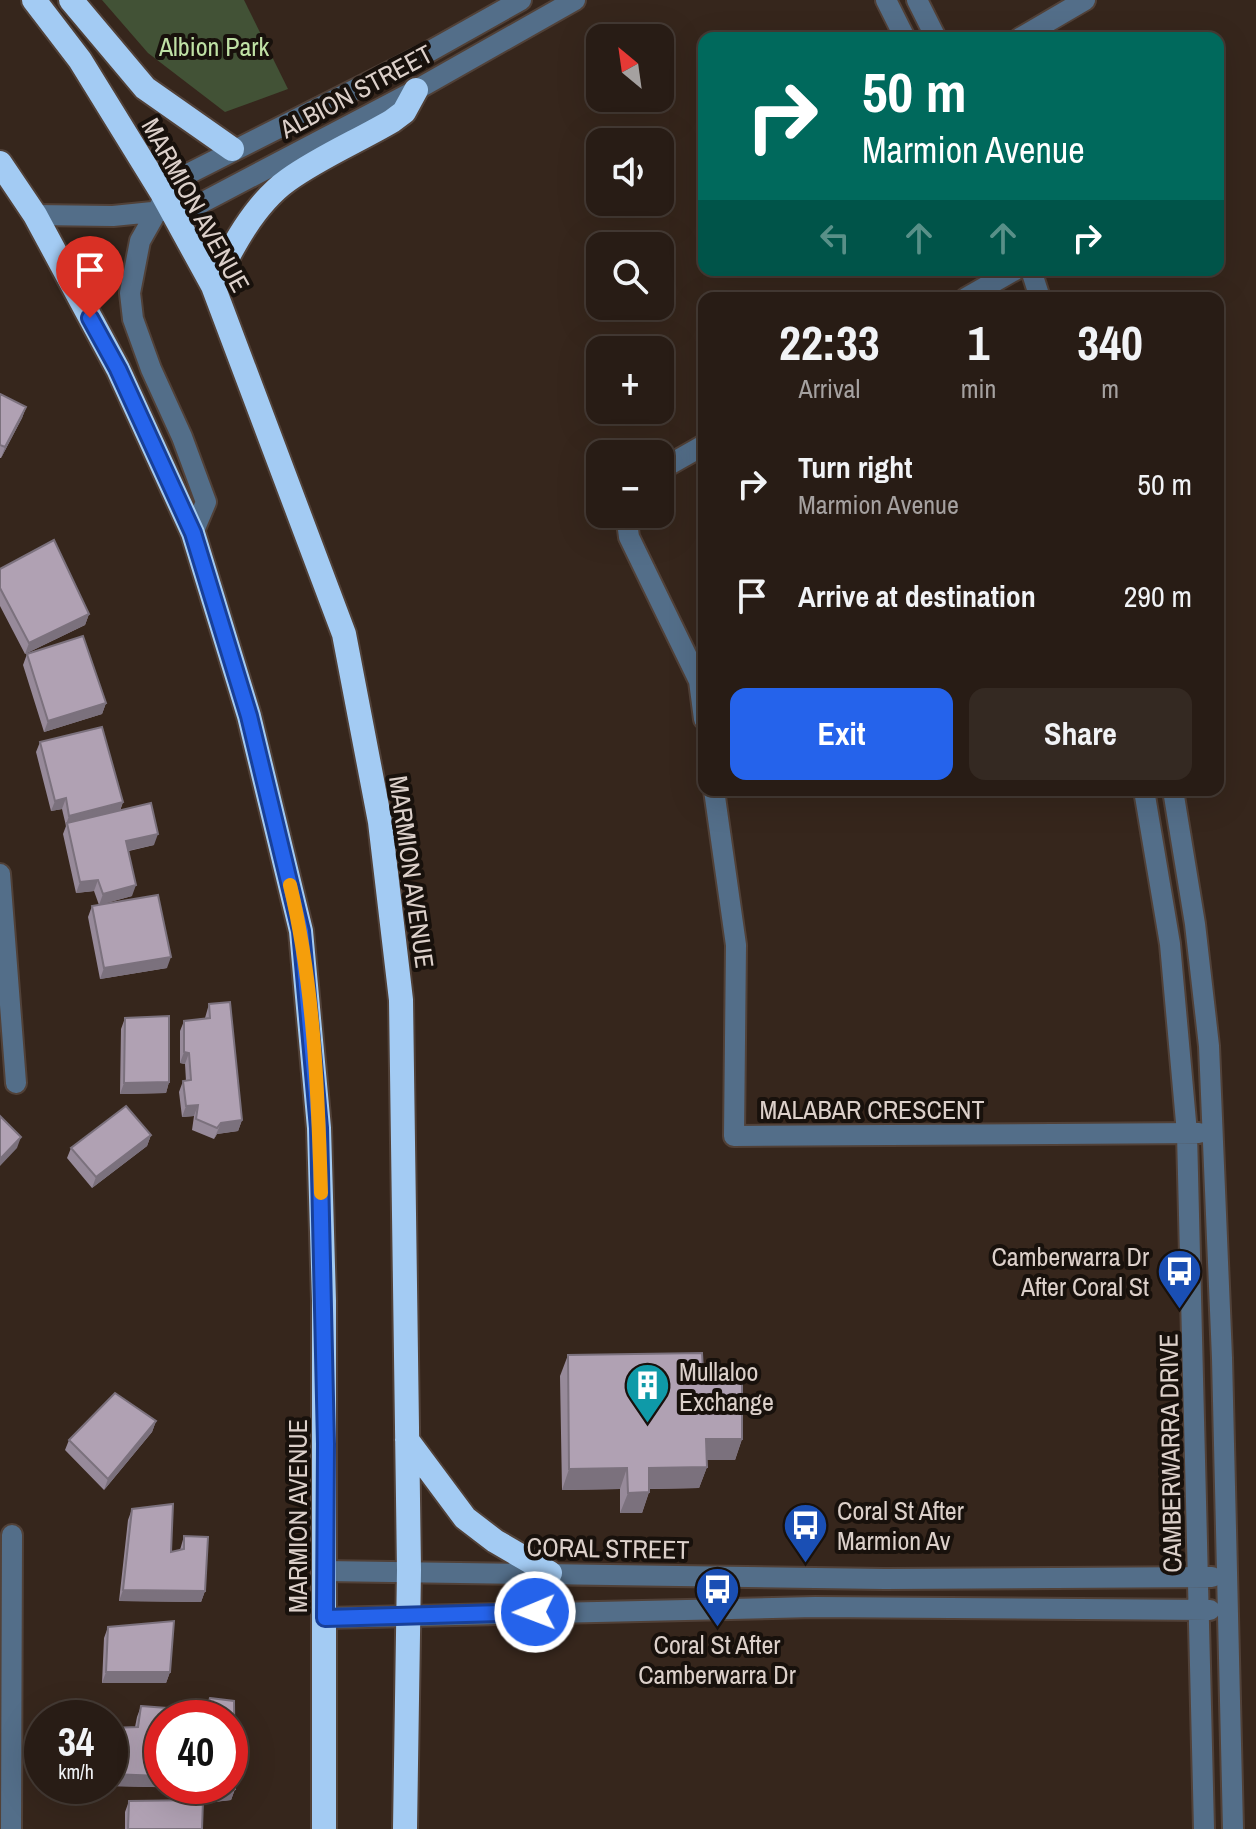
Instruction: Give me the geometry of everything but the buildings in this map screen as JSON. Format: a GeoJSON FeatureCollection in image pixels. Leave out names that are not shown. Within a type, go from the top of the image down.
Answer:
{"type":"FeatureCollection","features":[{"type":"Feature","properties":{"kind":"highway","name":"MARMION AVENUE"},"geometry":{"type":"LineString","coordinates":[[34,0],[80,60],[163,206],[213,286],[344,634],[380,822],[401,1000],[406,1149],[409,1570],[405,1829]]}},
{"type":"Feature","properties":{"kind":"highway"},"geometry":{"type":"LineString","coordinates":[[71,0],[145,88],[232,149]]}},
{"type":"Feature","properties":{"kind":"highway"},"geometry":{"type":"LineString","coordinates":[[213,286],[228,256],[269,197],[289,179],[392,121],[404,112],[416,90]]}},
{"type":"Feature","properties":{"kind":"highway","name":"MARMION AVENUE"},"geometry":{"type":"LineString","coordinates":[[0,163],[35,215],[118,369],[193,533],[249,716],[301,931],[319,1128],[326,1444],[324,1829]]}},
{"type":"Feature","properties":{"kind":"highway"},"geometry":{"type":"LineString","coordinates":[[407,1440],[465,1518],[495,1541],[550,1573]]}},
{"type":"Feature","properties":{"kind":"street","name":"ALBION STREET"},"geometry":{"type":"LineString","coordinates":[[193,533],[206,502],[133,319],[130,293],[140,241],[182,173],[425,54],[521,0]]}},
{"type":"Feature","properties":{"kind":"street","name":"ALBION STREET"},"geometry":{"type":"LineString","coordinates":[[35,215],[113,216],[163,206],[192,208],[416,90],[575,0]]}},
{"type":"Feature","properties":{"kind":"street"},"geometry":{"type":"LineString","coordinates":[[886,0],[902,32]]}},
{"type":"Feature","properties":{"kind":"street"},"geometry":{"type":"LineString","coordinates":[[917,0],[933,32]]}},
{"type":"Feature","properties":{"kind":"street"},"geometry":{"type":"LineString","coordinates":[[1030,32],[1085,0]]}},
{"type":"Feature","properties":{"kind":"street"},"geometry":{"type":"LineString","coordinates":[[976,292],[1001,276]]}},
{"type":"Feature","properties":{"kind":"street"},"geometry":{"type":"LineString","coordinates":[[674,462],[698,448]]}},
{"type":"Feature","properties":{"kind":"street"},"geometry":{"type":"LineString","coordinates":[[628,528],[629,537],[698,679]]}},
{"type":"Feature","properties":{"kind":"street","name":"MALABAR CRESCENT"},"geometry":{"type":"LineString","coordinates":[[715,796],[736,945],[734,1136],[1213,1133]]}},
{"type":"Feature","properties":{"kind":"street","name":"CAMBERWARRA DRIVE"},"geometry":{"type":"LineString","coordinates":[[1145,796],[1170,944],[1187,1133],[1204,1829]]}},
{"type":"Feature","properties":{"kind":"street","name":"CAMBERWARRA DRIVE"},"geometry":{"type":"LineString","coordinates":[[1174,796],[1195,924],[1209,1046],[1233,1829]]}},
{"type":"Feature","properties":{"kind":"street"},"geometry":{"type":"LineString","coordinates":[[0,874],[16,1083]]}},
{"type":"Feature","properties":{"kind":"street"},"geometry":{"type":"LineString","coordinates":[[11,1829],[12,1535]]}},
{"type":"Feature","properties":{"kind":"street","name":"CORAL STREET"},"geometry":{"type":"LineString","coordinates":[[324,1571],[885,1579],[1227,1577]]}},
{"type":"Feature","properties":{"kind":"street"},"geometry":{"type":"LineString","coordinates":[[325,1618],[815,1607],[1226,1611]]}},
{"type":"Feature","properties":{"kind":"green space","name":"Albion Park"},"geometry":{"type":"Polygon","coordinates":[[[102,0],[244,0],[288,89],[225,112],[148,53],[102,0]]]}},
{"type":"Feature","properties":{"kind":"slow traffic"},"geometry":{"type":"LineString","coordinates":[[290,885],[301,931],[319,1128],[321,1193]]}},
{"type":"Feature","properties":{"kind":"place","name":"Camberwarra Dr After Coral St"},"geometry":{"type":"Point","coordinates":[1180,1310]}},
{"type":"Feature","properties":{"kind":"place","name":"Mullaloo Exchange"},"geometry":{"type":"Point","coordinates":[648,1425]}},
{"type":"Feature","properties":{"kind":"place","name":"Coral St After Marmion Av"},"geometry":{"type":"Point","coordinates":[806,1564]}},
{"type":"Feature","properties":{"kind":"place","name":"Coral St After Camberwarra Dr"},"geometry":{"type":"Point","coordinates":[717,1628]}},
{"type":"Feature","properties":{"kind":"route"},"geometry":{"type":"LineString","coordinates":[[90,318],[118,369],[193,533],[249,716],[301,931],[319,1128],[326,1444],[325,1618],[535,1612]]}}]}
